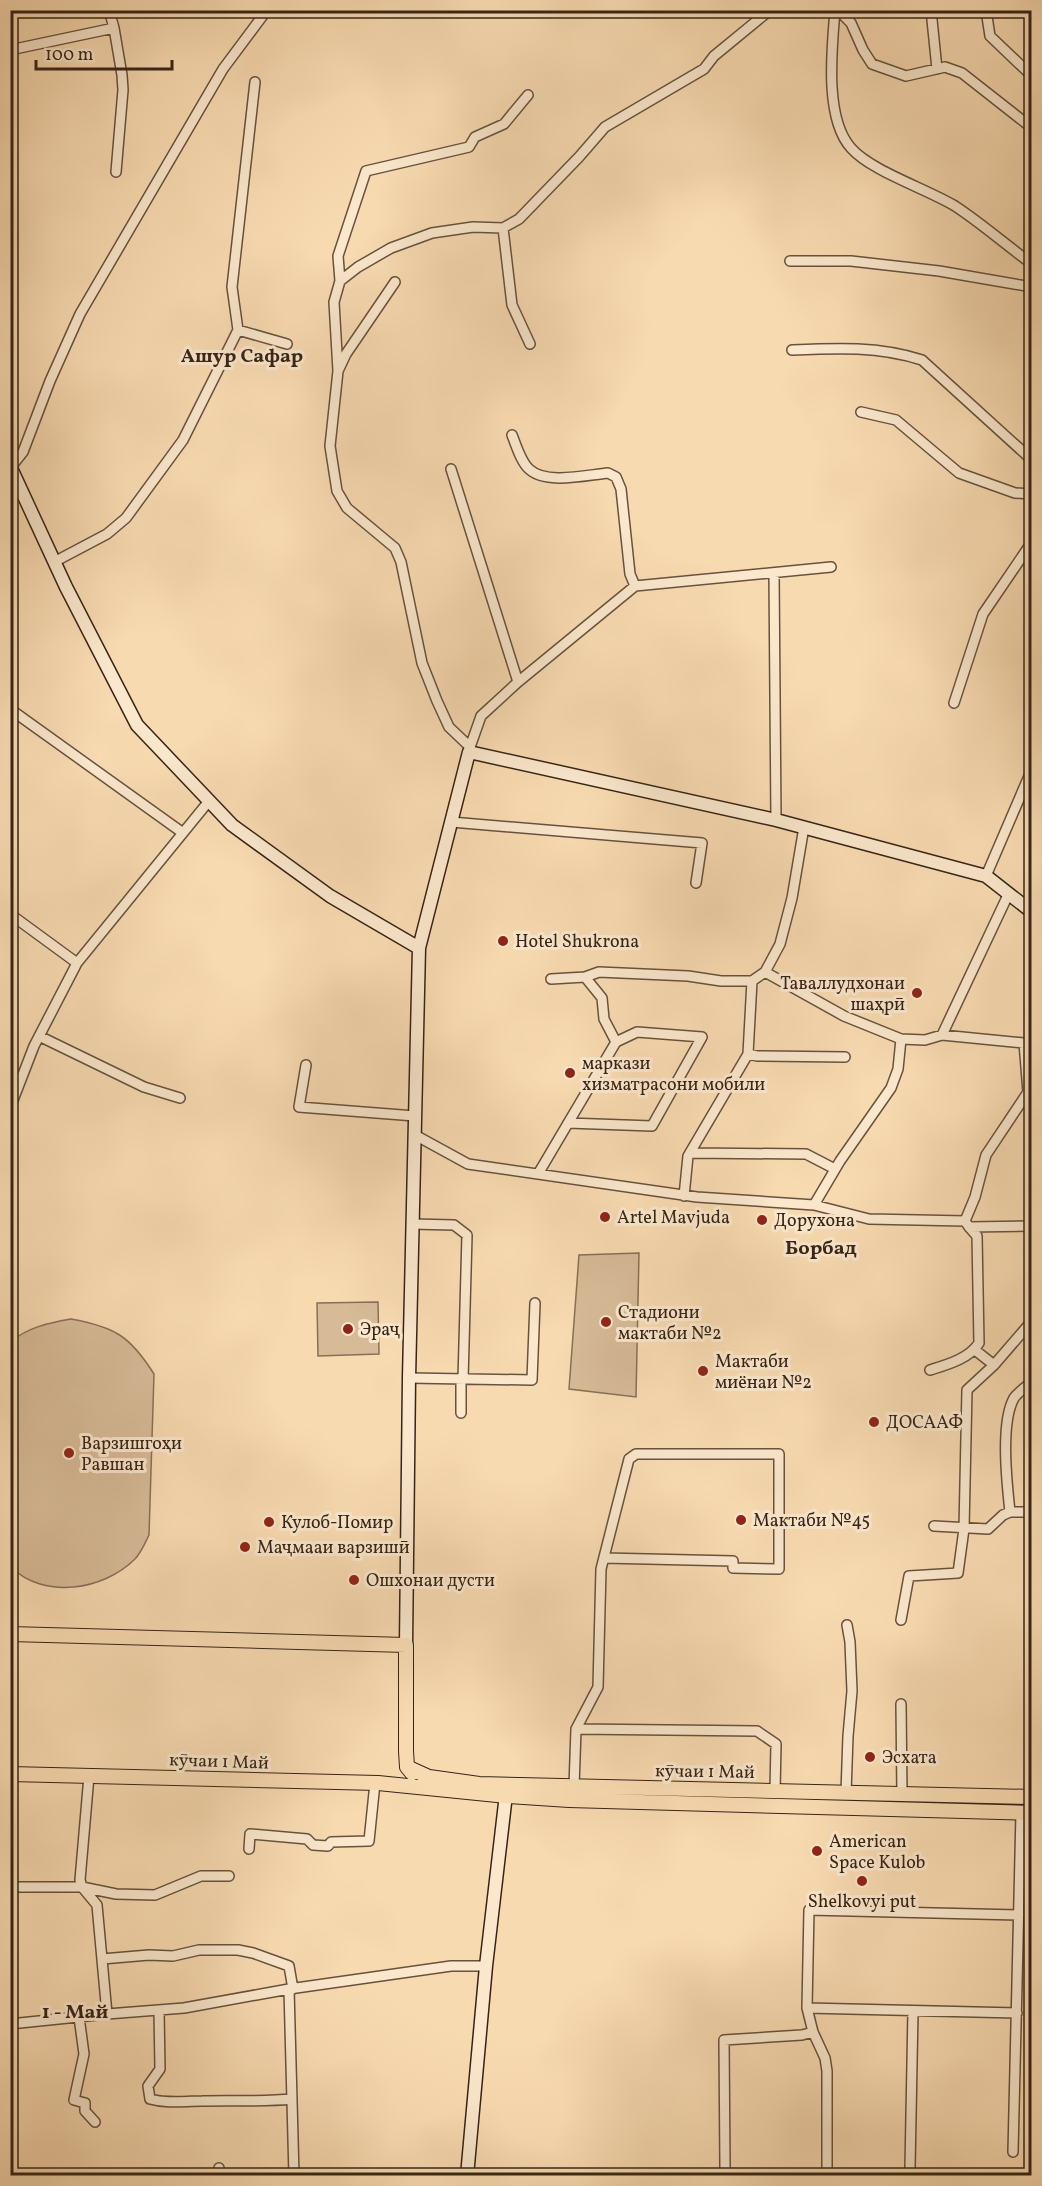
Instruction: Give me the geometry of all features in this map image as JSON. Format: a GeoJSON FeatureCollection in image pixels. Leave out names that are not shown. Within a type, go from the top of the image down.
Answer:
{"type":"FeatureCollection","features":[{"type":"Feature","properties":{"kind":"main road"},"geometry":{"type":"LineString","coordinates":[[10,1634],[406,1645],[407,1767],[398,1778],[377,1783]]}},
{"type":"Feature","properties":{"kind":"main road"},"geometry":{"type":"LineString","coordinates":[[407,1767],[426,1788]]}},
{"type":"Feature","properties":{"kind":"main road","name":"кӯчаи 1 Май"},"geometry":{"type":"LineString","coordinates":[[407,1767],[429,1777],[479,1784],[507,1791],[574,1787],[1032,1797]]}},
{"type":"Feature","properties":{"kind":"main road","name":"кӯчаи 1 Май"},"geometry":{"type":"LineString","coordinates":[[10,1774],[377,1783],[426,1788],[1026,1813]]}},
{"type":"Feature","properties":{"kind":"street"},"geometry":{"type":"LineString","coordinates":[[109,10],[114,28],[123,90],[116,172]]}},
{"type":"Feature","properties":{"kind":"street"},"geometry":{"type":"LineString","coordinates":[[267,10],[223,69],[80,314],[50,381],[23,452],[11,467],[54,562],[137,725],[232,825],[330,896],[419,948]]}},
{"type":"Feature","properties":{"kind":"street"},"geometry":{"type":"LineString","coordinates":[[340,281],[390,248],[432,233],[473,227],[503,228],[519,219],[579,158],[605,127],[704,69],[714,56],[770,10]]}},
{"type":"Feature","properties":{"kind":"street"},"geometry":{"type":"LineString","coordinates":[[836,10],[851,23],[863,50],[872,63],[906,76],[945,67],[962,73],[1032,128]]}},
{"type":"Feature","properties":{"kind":"street"},"geometry":{"type":"LineString","coordinates":[[836,10],[830,71],[841,131],[851,148],[873,164],[955,207],[1032,264]]}},
{"type":"Feature","properties":{"kind":"street"},"geometry":{"type":"LineString","coordinates":[[931,10],[937,69]]}},
{"type":"Feature","properties":{"kind":"street"},"geometry":{"type":"LineString","coordinates":[[986,10],[990,36],[1032,76]]}},
{"type":"Feature","properties":{"kind":"street"},"geometry":{"type":"LineString","coordinates":[[10,50],[114,28]]}},
{"type":"Feature","properties":{"kind":"street"},"geometry":{"type":"LineString","coordinates":[[54,562],[107,534],[126,518],[183,440],[238,330],[232,287],[255,82]]}},
{"type":"Feature","properties":{"kind":"street"},"geometry":{"type":"LineString","coordinates":[[528,95],[504,124],[475,137],[469,147],[366,171],[338,256],[340,281],[334,302],[339,371],[330,446],[337,490],[347,508],[395,548],[422,663],[450,727],[469,750],[776,820],[986,876],[1032,912]]}},
{"type":"Feature","properties":{"kind":"street"},"geometry":{"type":"LineString","coordinates":[[503,228],[512,305],[530,344]]}},
{"type":"Feature","properties":{"kind":"street"},"geometry":{"type":"LineString","coordinates":[[790,261],[862,262],[939,271],[1032,287]]}},
{"type":"Feature","properties":{"kind":"street"},"geometry":{"type":"LineString","coordinates":[[339,371],[346,354],[395,282]]}},
{"type":"Feature","properties":{"kind":"street"},"geometry":{"type":"LineString","coordinates":[[238,330],[287,344]]}},
{"type":"Feature","properties":{"kind":"street"},"geometry":{"type":"LineString","coordinates":[[792,350],[848,347],[900,352],[922,360],[1032,460]]}},
{"type":"Feature","properties":{"kind":"street"},"geometry":{"type":"LineString","coordinates":[[861,412],[896,420],[959,473],[1015,493],[1032,494]]}},
{"type":"Feature","properties":{"kind":"street"},"geometry":{"type":"LineString","coordinates":[[512,435],[528,468],[540,476],[557,478],[608,473],[616,477],[621,489],[630,574],[635,586]]}},
{"type":"Feature","properties":{"kind":"street"},"geometry":{"type":"LineString","coordinates":[[451,469],[518,682]]}},
{"type":"Feature","properties":{"kind":"street"},"geometry":{"type":"LineString","coordinates":[[954,704],[983,614],[1032,542]]}},
{"type":"Feature","properties":{"kind":"street"},"geometry":{"type":"LineString","coordinates":[[406,1645],[409,1378],[419,948],[469,750],[481,716],[518,682],[635,586],[831,567]]}},
{"type":"Feature","properties":{"kind":"street"},"geometry":{"type":"LineString","coordinates":[[774,573],[776,820]]}},
{"type":"Feature","properties":{"kind":"street"},"geometry":{"type":"LineString","coordinates":[[10,709],[183,833]]}},
{"type":"Feature","properties":{"kind":"street"},"geometry":{"type":"LineString","coordinates":[[986,876],[1032,764]]}},
{"type":"Feature","properties":{"kind":"street"},"geometry":{"type":"LineString","coordinates":[[10,1108],[39,1036],[77,963],[210,801]]}},
{"type":"Feature","properties":{"kind":"street"},"geometry":{"type":"LineString","coordinates":[[451,822],[702,843],[696,883]]}},
{"type":"Feature","properties":{"kind":"street"},"geometry":{"type":"LineString","coordinates":[[551,980],[585,977],[599,972],[688,976],[721,981],[752,981],[765,972],[780,944],[789,910],[804,827]]}},
{"type":"Feature","properties":{"kind":"street"},"geometry":{"type":"LineString","coordinates":[[942,1035],[1008,895]]}},
{"type":"Feature","properties":{"kind":"street"},"geometry":{"type":"LineString","coordinates":[[10,914],[77,963]]}},
{"type":"Feature","properties":{"kind":"street"},"geometry":{"type":"LineString","coordinates":[[765,972],[844,1016],[901,1039],[925,1040],[942,1035],[1024,1043],[1030,1092],[986,1155],[967,1224]]}},
{"type":"Feature","properties":{"kind":"street"},"geometry":{"type":"LineString","coordinates":[[585,977],[602,998],[604,1019],[616,1042]]}},
{"type":"Feature","properties":{"kind":"street"},"geometry":{"type":"LineString","coordinates":[[684,1196],[688,1156],[748,1054],[752,981]]}},
{"type":"Feature","properties":{"kind":"street"},"geometry":{"type":"LineString","coordinates":[[538,1174],[568,1123],[616,1042],[637,1032],[702,1036],[652,1126],[568,1123]]}},
{"type":"Feature","properties":{"kind":"street"},"geometry":{"type":"LineString","coordinates":[[39,1036],[144,1087],[180,1098]]}},
{"type":"Feature","properties":{"kind":"street"},"geometry":{"type":"LineString","coordinates":[[814,1205],[835,1169],[891,1088],[898,1069],[901,1039]]}},
{"type":"Feature","properties":{"kind":"street"},"geometry":{"type":"LineString","coordinates":[[748,1054],[845,1057]]}},
{"type":"Feature","properties":{"kind":"street"},"geometry":{"type":"LineString","coordinates":[[306,1065],[299,1107],[416,1116]]}},
{"type":"Feature","properties":{"kind":"street"},"geometry":{"type":"LineString","coordinates":[[415,1135],[468,1164],[684,1196],[814,1205],[869,1219],[1032,1227]]}},
{"type":"Feature","properties":{"kind":"street"},"geometry":{"type":"LineString","coordinates":[[690,1153],[806,1154],[835,1169]]}},
{"type":"Feature","properties":{"kind":"street"},"geometry":{"type":"LineString","coordinates":[[412,1224],[454,1225],[467,1235],[461,1413]]}},
{"type":"Feature","properties":{"kind":"street"},"geometry":{"type":"LineString","coordinates":[[930,1370],[949,1364],[975,1350],[978,1343],[977,1236],[967,1224]]}},
{"type":"Feature","properties":{"kind":"street"},"geometry":{"type":"LineString","coordinates":[[409,1378],[532,1380],[535,1303]]}},
{"type":"Feature","properties":{"kind":"street"},"geometry":{"type":"LineString","coordinates":[[902,1620],[909,1576],[958,1574],[964,1529],[967,1390],[994,1365],[1032,1320]]}},
{"type":"Feature","properties":{"kind":"street"},"geometry":{"type":"LineString","coordinates":[[975,1350],[994,1365]]}},
{"type":"Feature","properties":{"kind":"street"},"geometry":{"type":"LineString","coordinates":[[1010,1512],[1006,1478],[1007,1421],[1014,1398],[1032,1382]]}},
{"type":"Feature","properties":{"kind":"street"},"geometry":{"type":"LineString","coordinates":[[574,1787],[576,1729],[598,1687],[601,1569],[629,1459],[636,1454],[778,1454],[778,1569],[733,1568],[733,1561],[604,1558]]}},
{"type":"Feature","properties":{"kind":"street"},"geometry":{"type":"LineString","coordinates":[[934,1526],[988,1529],[1003,1515],[1010,1512],[1032,1512]]}},
{"type":"Feature","properties":{"kind":"street"},"geometry":{"type":"LineString","coordinates":[[846,1625],[850,1642],[852,1691],[846,1793]]}},
{"type":"Feature","properties":{"kind":"street"},"geometry":{"type":"LineString","coordinates":[[901,1704],[902,1795]]}},
{"type":"Feature","properties":{"kind":"street"},"geometry":{"type":"LineString","coordinates":[[576,1729],[757,1731],[776,1744],[775,1790]]}},
{"type":"Feature","properties":{"kind":"street"},"geometry":{"type":"LineString","coordinates":[[89,1776],[80,1880],[82,1887],[97,1905],[107,2014]]}},
{"type":"Feature","properties":{"kind":"street"},"geometry":{"type":"LineString","coordinates":[[249,1849],[250,1834],[308,1839],[313,1845],[328,1846],[331,1842],[369,1841],[377,1783]]}},
{"type":"Feature","properties":{"kind":"street"},"geometry":{"type":"LineString","coordinates":[[467,2175],[486,1966],[507,1791]]}},
{"type":"Feature","properties":{"kind":"street"},"geometry":{"type":"LineString","coordinates":[[1013,2152],[1019,1915],[1026,1813]]}},
{"type":"Feature","properties":{"kind":"street"},"geometry":{"type":"LineString","coordinates":[[10,1887],[82,1887],[116,1894],[155,1895],[201,1876],[229,1876]]}},
{"type":"Feature","properties":{"kind":"street"},"geometry":{"type":"LineString","coordinates":[[827,2175],[827,2072],[825,2058],[813,2032],[807,2008],[809,1910],[1019,1915]]}},
{"type":"Feature","properties":{"kind":"street"},"geometry":{"type":"LineString","coordinates":[[102,1959],[149,1955],[172,1956],[199,1950],[238,1950],[289,1965],[294,2175]]}},
{"type":"Feature","properties":{"kind":"street"},"geometry":{"type":"LineString","coordinates":[[10,2024],[159,2011],[451,1966],[486,1966]]}},
{"type":"Feature","properties":{"kind":"street"},"geometry":{"type":"LineString","coordinates":[[807,2008],[1017,2013]]}},
{"type":"Feature","properties":{"kind":"street"},"geometry":{"type":"LineString","coordinates":[[159,2011],[160,2069],[148,2086],[150,2098],[164,2103],[267,2102],[292,2099]]}},
{"type":"Feature","properties":{"kind":"street"},"geometry":{"type":"LineString","coordinates":[[910,2168],[913,2011]]}},
{"type":"Feature","properties":{"kind":"street"},"geometry":{"type":"LineString","coordinates":[[79,2017],[84,2055],[74,2100],[85,2103],[85,2111],[95,2122]]}},
{"type":"Feature","properties":{"kind":"street"},"geometry":{"type":"LineString","coordinates":[[725,2168],[724,2040],[802,2035],[813,2032]]}},
{"type":"Feature","properties":{"kind":"shaded area","name":"Стадиони мактаби №2"},"geometry":{"type":"Polygon","coordinates":[[[639,1253],[636,1397],[569,1389],[579,1255],[639,1253]]]}},
{"type":"Feature","properties":{"kind":"shaded area","name":"Эраҷ"},"geometry":{"type":"Polygon","coordinates":[[[378,1302],[379,1354],[318,1356],[317,1303],[378,1302]]]}},
{"type":"Feature","properties":{"kind":"shaded area"},"geometry":{"type":"Polygon","coordinates":[[[71,1319],[99,1326],[120,1335],[137,1350],[154,1374],[149,1535],[137,1557],[122,1570],[91,1584],[57,1587],[40,1584],[11,1567],[10,1342],[39,1326],[71,1319]]]}},
{"type":"Feature","properties":{"kind":"place","name":"Hotel Shukrona"},"geometry":{"type":"Point","coordinates":[503,941]}},
{"type":"Feature","properties":{"kind":"place","name":"Таваллудхонаи шаҳрӣ"},"geometry":{"type":"Point","coordinates":[917,993]}},
{"type":"Feature","properties":{"kind":"place","name":"маркази хизматрасони мобили"},"geometry":{"type":"Point","coordinates":[570,1073]}},
{"type":"Feature","properties":{"kind":"place","name":"Artel Mavjuda"},"geometry":{"type":"Point","coordinates":[605,1217]}},
{"type":"Feature","properties":{"kind":"place","name":"Дорухона"},"geometry":{"type":"Point","coordinates":[762,1220]}},
{"type":"Feature","properties":{"kind":"place","name":"Стадиони мактаби №2"},"geometry":{"type":"Point","coordinates":[606,1322]}},
{"type":"Feature","properties":{"kind":"place","name":"Эраҷ"},"geometry":{"type":"Point","coordinates":[348,1329]}},
{"type":"Feature","properties":{"kind":"place","name":"Мактаби миёнаи №2"},"geometry":{"type":"Point","coordinates":[703,1371]}},
{"type":"Feature","properties":{"kind":"place","name":"ДОСААФ"},"geometry":{"type":"Point","coordinates":[874,1422]}},
{"type":"Feature","properties":{"kind":"place","name":"Варзишгоҳи Равшан"},"geometry":{"type":"Point","coordinates":[69,1453]}},
{"type":"Feature","properties":{"kind":"place","name":"Мактаби №45"},"geometry":{"type":"Point","coordinates":[741,1520]}},
{"type":"Feature","properties":{"kind":"place","name":"Кулоб-Помир"},"geometry":{"type":"Point","coordinates":[269,1522]}},
{"type":"Feature","properties":{"kind":"place","name":"Маҷмааи варзишӣ"},"geometry":{"type":"Point","coordinates":[245,1547]}},
{"type":"Feature","properties":{"kind":"place","name":"Ошхонаи дусти"},"geometry":{"type":"Point","coordinates":[354,1580]}},
{"type":"Feature","properties":{"kind":"place","name":"Эсхата"},"geometry":{"type":"Point","coordinates":[870,1757]}},
{"type":"Feature","properties":{"kind":"place","name":"American Space Kulob"},"geometry":{"type":"Point","coordinates":[817,1851]}},
{"type":"Feature","properties":{"kind":"place","name":"Shelkovyi put"},"geometry":{"type":"Point","coordinates":[862,1881]}},
{"type":"Feature","properties":{"kind":"district","name":"Ашур Сафар"},"geometry":{"type":"Point","coordinates":[242,355]}},
{"type":"Feature","properties":{"kind":"district","name":"Борбад"},"geometry":{"type":"Point","coordinates":[821,1247]}},
{"type":"Feature","properties":{"kind":"district","name":"1 - Май"},"geometry":{"type":"Point","coordinates":[75,2011]}}]}
